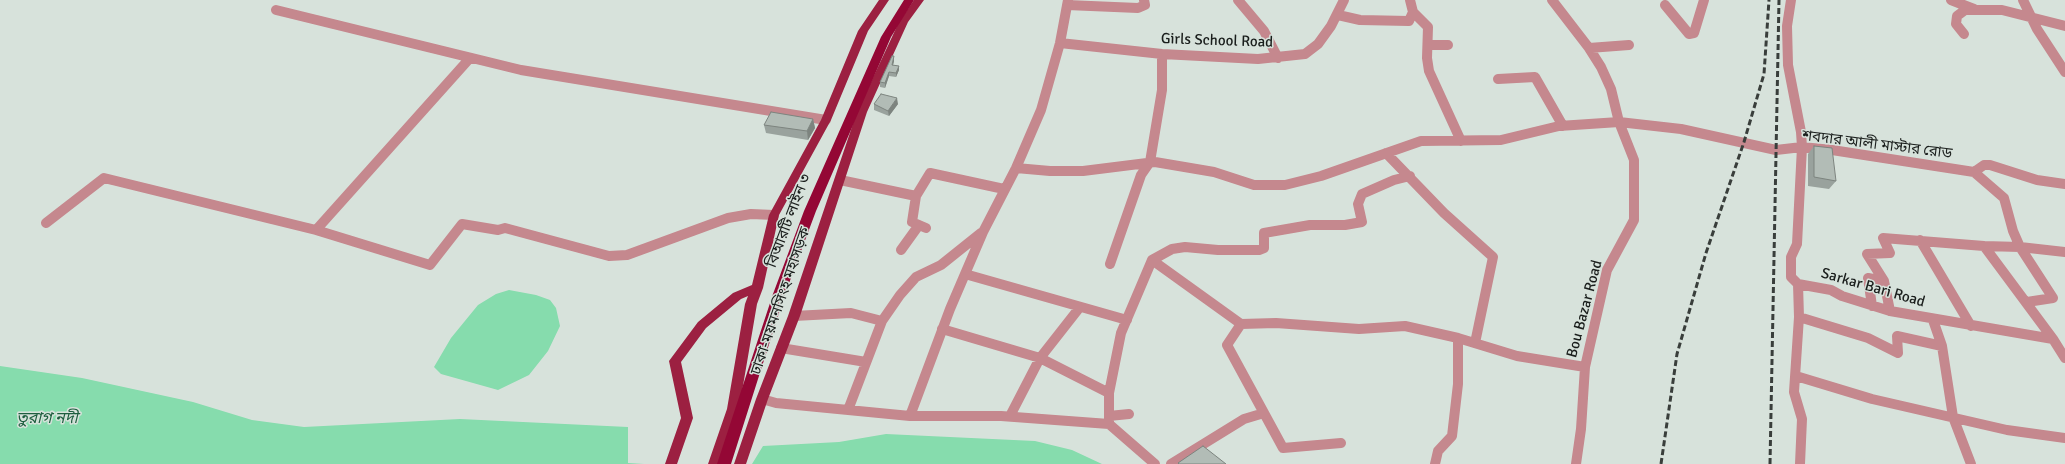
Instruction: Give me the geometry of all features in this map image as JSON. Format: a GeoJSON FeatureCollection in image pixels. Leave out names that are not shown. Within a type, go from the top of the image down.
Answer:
{"type":"FeatureCollection","features":[{"type":"Feature","properties":{"kind":"highway","name":"ঢাকা-ময়মনসিংহ মহাসড়ক"},"geometry":{"type":"LineString","coordinates":[[714,464],[733,409],[751,304],[757,288],[774,215],[826,120],[863,31],[884,0]]}},
{"type":"Feature","properties":{"kind":"highway","name":"বিআরটি লাইন ৩"},"geometry":{"type":"LineString","coordinates":[[724,464],[779,294],[810,211],[886,37],[909,0]]}},
{"type":"Feature","properties":{"kind":"highway","name":"ঢাকা-ময়মনসিংহ মহাসড়ক"},"geometry":{"type":"LineString","coordinates":[[740,464],[762,399],[794,316],[833,195],[840,180],[862,112],[904,22],[919,0]]}},
{"type":"Feature","properties":{"kind":"highway"},"geometry":{"type":"LineString","coordinates":[[671,464],[687,418],[675,361],[702,325],[737,296],[757,288]]}},
{"type":"Feature","properties":{"kind":"street"},"geometry":{"type":"LineString","coordinates":[[910,416],[942,329],[965,274],[983,232],[1016,168],[1041,110],[1060,44],[1068,3],[1138,8],[1145,5],[1144,0]]}},
{"type":"Feature","properties":{"kind":"street"},"geometry":{"type":"LineString","coordinates":[[1238,0],[1261,26],[1278,58]]}},
{"type":"Feature","properties":{"kind":"street","name":"Girls School Road"},"geometry":{"type":"LineString","coordinates":[[1060,44],[1162,54],[1278,58],[1305,54],[1318,44],[1338,15],[1344,0]]}},
{"type":"Feature","properties":{"kind":"street"},"geometry":{"type":"LineString","coordinates":[[1410,0],[1413,12],[1428,27],[1427,58],[1429,71],[1461,141]]}},
{"type":"Feature","properties":{"kind":"street","name":"Bou Bazar Road"},"geometry":{"type":"LineString","coordinates":[[1552,0],[1589,48],[1610,89],[1619,122],[1634,160],[1634,220],[1607,270],[1585,367],[1581,429],[1576,464]]}},
{"type":"Feature","properties":{"kind":"street"},"geometry":{"type":"LineString","coordinates":[[1665,5],[1689,34],[1694,33],[1704,0]]}},
{"type":"Feature","properties":{"kind":"street"},"geometry":{"type":"LineString","coordinates":[[1791,0],[1786,26],[1788,65],[1801,132],[1802,148],[1797,244],[1791,257],[1792,277],[1798,284]]}},
{"type":"Feature","properties":{"kind":"street"},"geometry":{"type":"LineString","coordinates":[[1951,0],[1956,3],[1960,2],[1976,10]]}},
{"type":"Feature","properties":{"kind":"street"},"geometry":{"type":"LineString","coordinates":[[2023,0],[2037,29],[2065,72]]}},
{"type":"Feature","properties":{"kind":"street"},"geometry":{"type":"LineString","coordinates":[[276,10],[470,58],[590,82],[826,120]]}},
{"type":"Feature","properties":{"kind":"street"},"geometry":{"type":"LineString","coordinates":[[1964,34],[1956,24],[1957,16],[1965,10],[2002,10],[2064,26]]}},
{"type":"Feature","properties":{"kind":"street"},"geometry":{"type":"LineString","coordinates":[[1338,15],[1360,20],[1409,21],[1413,12]]}},
{"type":"Feature","properties":{"kind":"street"},"geometry":{"type":"LineString","coordinates":[[1428,45],[1448,45]]}},
{"type":"Feature","properties":{"kind":"street"},"geometry":{"type":"LineString","coordinates":[[1589,48],[1629,46]]}},
{"type":"Feature","properties":{"kind":"street"},"geometry":{"type":"LineString","coordinates":[[1110,264],[1141,175],[1150,162],[1162,90],[1162,54]]}},
{"type":"Feature","properties":{"kind":"street"},"geometry":{"type":"LineString","coordinates":[[316,230],[470,58]]}},
{"type":"Feature","properties":{"kind":"street"},"geometry":{"type":"LineString","coordinates":[[1498,78],[1535,77],[1563,126]]}},
{"type":"Feature","properties":{"kind":"street","name":"শবদার আলী মাস্টার রোড"},"geometry":{"type":"LineString","coordinates":[[1016,168],[1050,171],[1083,171],[1150,162],[1168,163],[1214,172],[1254,185],[1286,185],[1321,176],[1421,140],[1501,140],[1563,126],[1619,122],[1681,129],[1776,150],[1802,148],[1894,158],[1974,172]]}},
{"type":"Feature","properties":{"kind":"street"},"geometry":{"type":"LineString","coordinates":[[1386,153],[1410,176],[1444,213],[1493,257],[1475,343]]}},
{"type":"Feature","properties":{"kind":"street"},"geometry":{"type":"LineString","coordinates":[[2027,302],[2053,298],[2020,247],[2013,231],[2004,198],[1974,172],[1984,165],[1990,165],[2037,180],[2065,184]]}},
{"type":"Feature","properties":{"kind":"street"},"geometry":{"type":"LineString","coordinates":[[901,250],[922,227],[912,222],[916,196],[930,173],[1004,189]]}},
{"type":"Feature","properties":{"kind":"street"},"geometry":{"type":"LineString","coordinates":[[1156,464],[1109,420],[1109,393],[1121,333],[1152,260],[1172,249],[1185,247],[1218,250],[1258,250],[1264,248],[1264,233],[1310,224],[1345,225],[1362,222],[1358,204],[1362,194],[1394,180],[1410,176]]}},
{"type":"Feature","properties":{"kind":"street"},"geometry":{"type":"LineString","coordinates":[[46,223],[104,178],[316,230],[430,265],[462,224],[498,230],[505,228],[609,256],[627,255],[728,218],[751,214],[774,215]]}},
{"type":"Feature","properties":{"kind":"street"},"geometry":{"type":"LineString","coordinates":[[840,180],[916,196]]}},
{"type":"Feature","properties":{"kind":"street"},"geometry":{"type":"LineString","coordinates":[[848,410],[882,321],[900,295],[916,277],[941,264],[983,232]]}},
{"type":"Feature","properties":{"kind":"street"},"geometry":{"type":"LineString","coordinates":[[1890,312],[1884,282],[1868,254],[1890,253],[1884,238],[1984,246],[2020,247],[2065,252]]}},
{"type":"Feature","properties":{"kind":"street"},"geometry":{"type":"LineString","coordinates":[[1920,240],[1971,326]]}},
{"type":"Feature","properties":{"kind":"street"},"geometry":{"type":"LineString","coordinates":[[1984,246],[2027,302],[2065,358]]}},
{"type":"Feature","properties":{"kind":"street"},"geometry":{"type":"LineString","coordinates":[[1152,260],[1241,324],[1276,323],[1359,329],[1405,326],[1458,338],[1518,356],[1585,367]]}},
{"type":"Feature","properties":{"kind":"street"},"geometry":{"type":"LineString","coordinates":[[965,274],[1127,320]]}},
{"type":"Feature","properties":{"kind":"street"},"geometry":{"type":"LineString","coordinates":[[1872,306],[1868,278],[1884,282]]}},
{"type":"Feature","properties":{"kind":"street","name":"Sarkar Bari Road"},"geometry":{"type":"LineString","coordinates":[[1800,464],[1802,419],[1794,392],[1800,317],[1798,284],[1831,290],[1842,296],[1890,312],[2053,339]]}},
{"type":"Feature","properties":{"kind":"street"},"geometry":{"type":"LineString","coordinates":[[1010,416],[1040,358],[1080,307]]}},
{"type":"Feature","properties":{"kind":"street"},"geometry":{"type":"LineString","coordinates":[[794,316],[851,313],[882,321]]}},
{"type":"Feature","properties":{"kind":"street"},"geometry":{"type":"LineString","coordinates":[[1800,317],[1868,338],[1898,353],[1897,336],[1942,346]]}},
{"type":"Feature","properties":{"kind":"street"},"geometry":{"type":"LineString","coordinates":[[1933,320],[1942,346],[1953,417],[1970,464]]}},
{"type":"Feature","properties":{"kind":"street"},"geometry":{"type":"LineString","coordinates":[[1241,324],[1227,345],[1283,448],[1341,443]]}},
{"type":"Feature","properties":{"kind":"street"},"geometry":{"type":"LineString","coordinates":[[942,329],[1040,358],[1109,393]]}},
{"type":"Feature","properties":{"kind":"street"},"geometry":{"type":"LineString","coordinates":[[1435,464],[1438,451],[1452,436],[1458,384],[1458,338]]}},
{"type":"Feature","properties":{"kind":"street"},"geometry":{"type":"LineString","coordinates":[[782,348],[866,362]]}},
{"type":"Feature","properties":{"kind":"street"},"geometry":{"type":"LineString","coordinates":[[1796,376],[1872,399],[2006,430],[2065,438]]}},
{"type":"Feature","properties":{"kind":"street"},"geometry":{"type":"LineString","coordinates":[[762,399],[776,403],[910,416],[1010,416],[1109,420],[1129,414]]}},
{"type":"Feature","properties":{"kind":"street"},"geometry":{"type":"LineString","coordinates":[[1171,464],[1244,419],[1264,413]]}},
{"type":"Feature","properties":{"kind":"water"},"geometry":{"type":"Polygon","coordinates":[[[509,290],[536,295],[550,300],[556,308],[560,326],[548,351],[529,375],[498,390],[441,374],[434,367],[451,338],[478,305],[496,294],[509,290]]]}},
{"type":"Feature","properties":{"kind":"water","name":"তুরাগ নদী"},"geometry":{"type":"Polygon","coordinates":[[[0,366],[82,378],[193,402],[252,420],[304,427],[460,419],[628,427],[628,463],[644,464],[0,464],[0,366]]]}},
{"type":"Feature","properties":{"kind":"water"},"geometry":{"type":"Polygon","coordinates":[[[886,434],[1035,441],[1072,450],[1102,464],[752,464],[763,446],[839,442],[886,434]]]}},
{"type":"Feature","properties":{"kind":"building"},"geometry":{"type":"Polygon","coordinates":[[[892,56],[894,56],[892,65],[899,66],[896,73],[889,72],[885,83],[880,82],[892,56]]]}},
{"type":"Feature","properties":{"kind":"building"},"geometry":{"type":"Polygon","coordinates":[[[881,94],[897,98],[888,111],[874,104],[881,94]]]}},
{"type":"Feature","properties":{"kind":"building"},"geometry":{"type":"Polygon","coordinates":[[[771,112],[813,119],[807,131],[764,125],[771,112]]]}},
{"type":"Feature","properties":{"kind":"building"},"geometry":{"type":"Polygon","coordinates":[[[1814,146],[1832,148],[1836,181],[1814,177],[1814,146]]]}},
{"type":"Feature","properties":{"kind":"building"},"geometry":{"type":"Polygon","coordinates":[[[1203,446],[1226,464],[1178,463],[1203,446]]]}},
{"type":"Feature","properties":{"kind":"railway"},"geometry":{"type":"LineString","coordinates":[[1661,464],[1677,354],[1706,253],[1744,142],[1764,74],[1769,0]]}},
{"type":"Feature","properties":{"kind":"railway"},"geometry":{"type":"LineString","coordinates":[[1770,464],[1779,0]]}}]}
